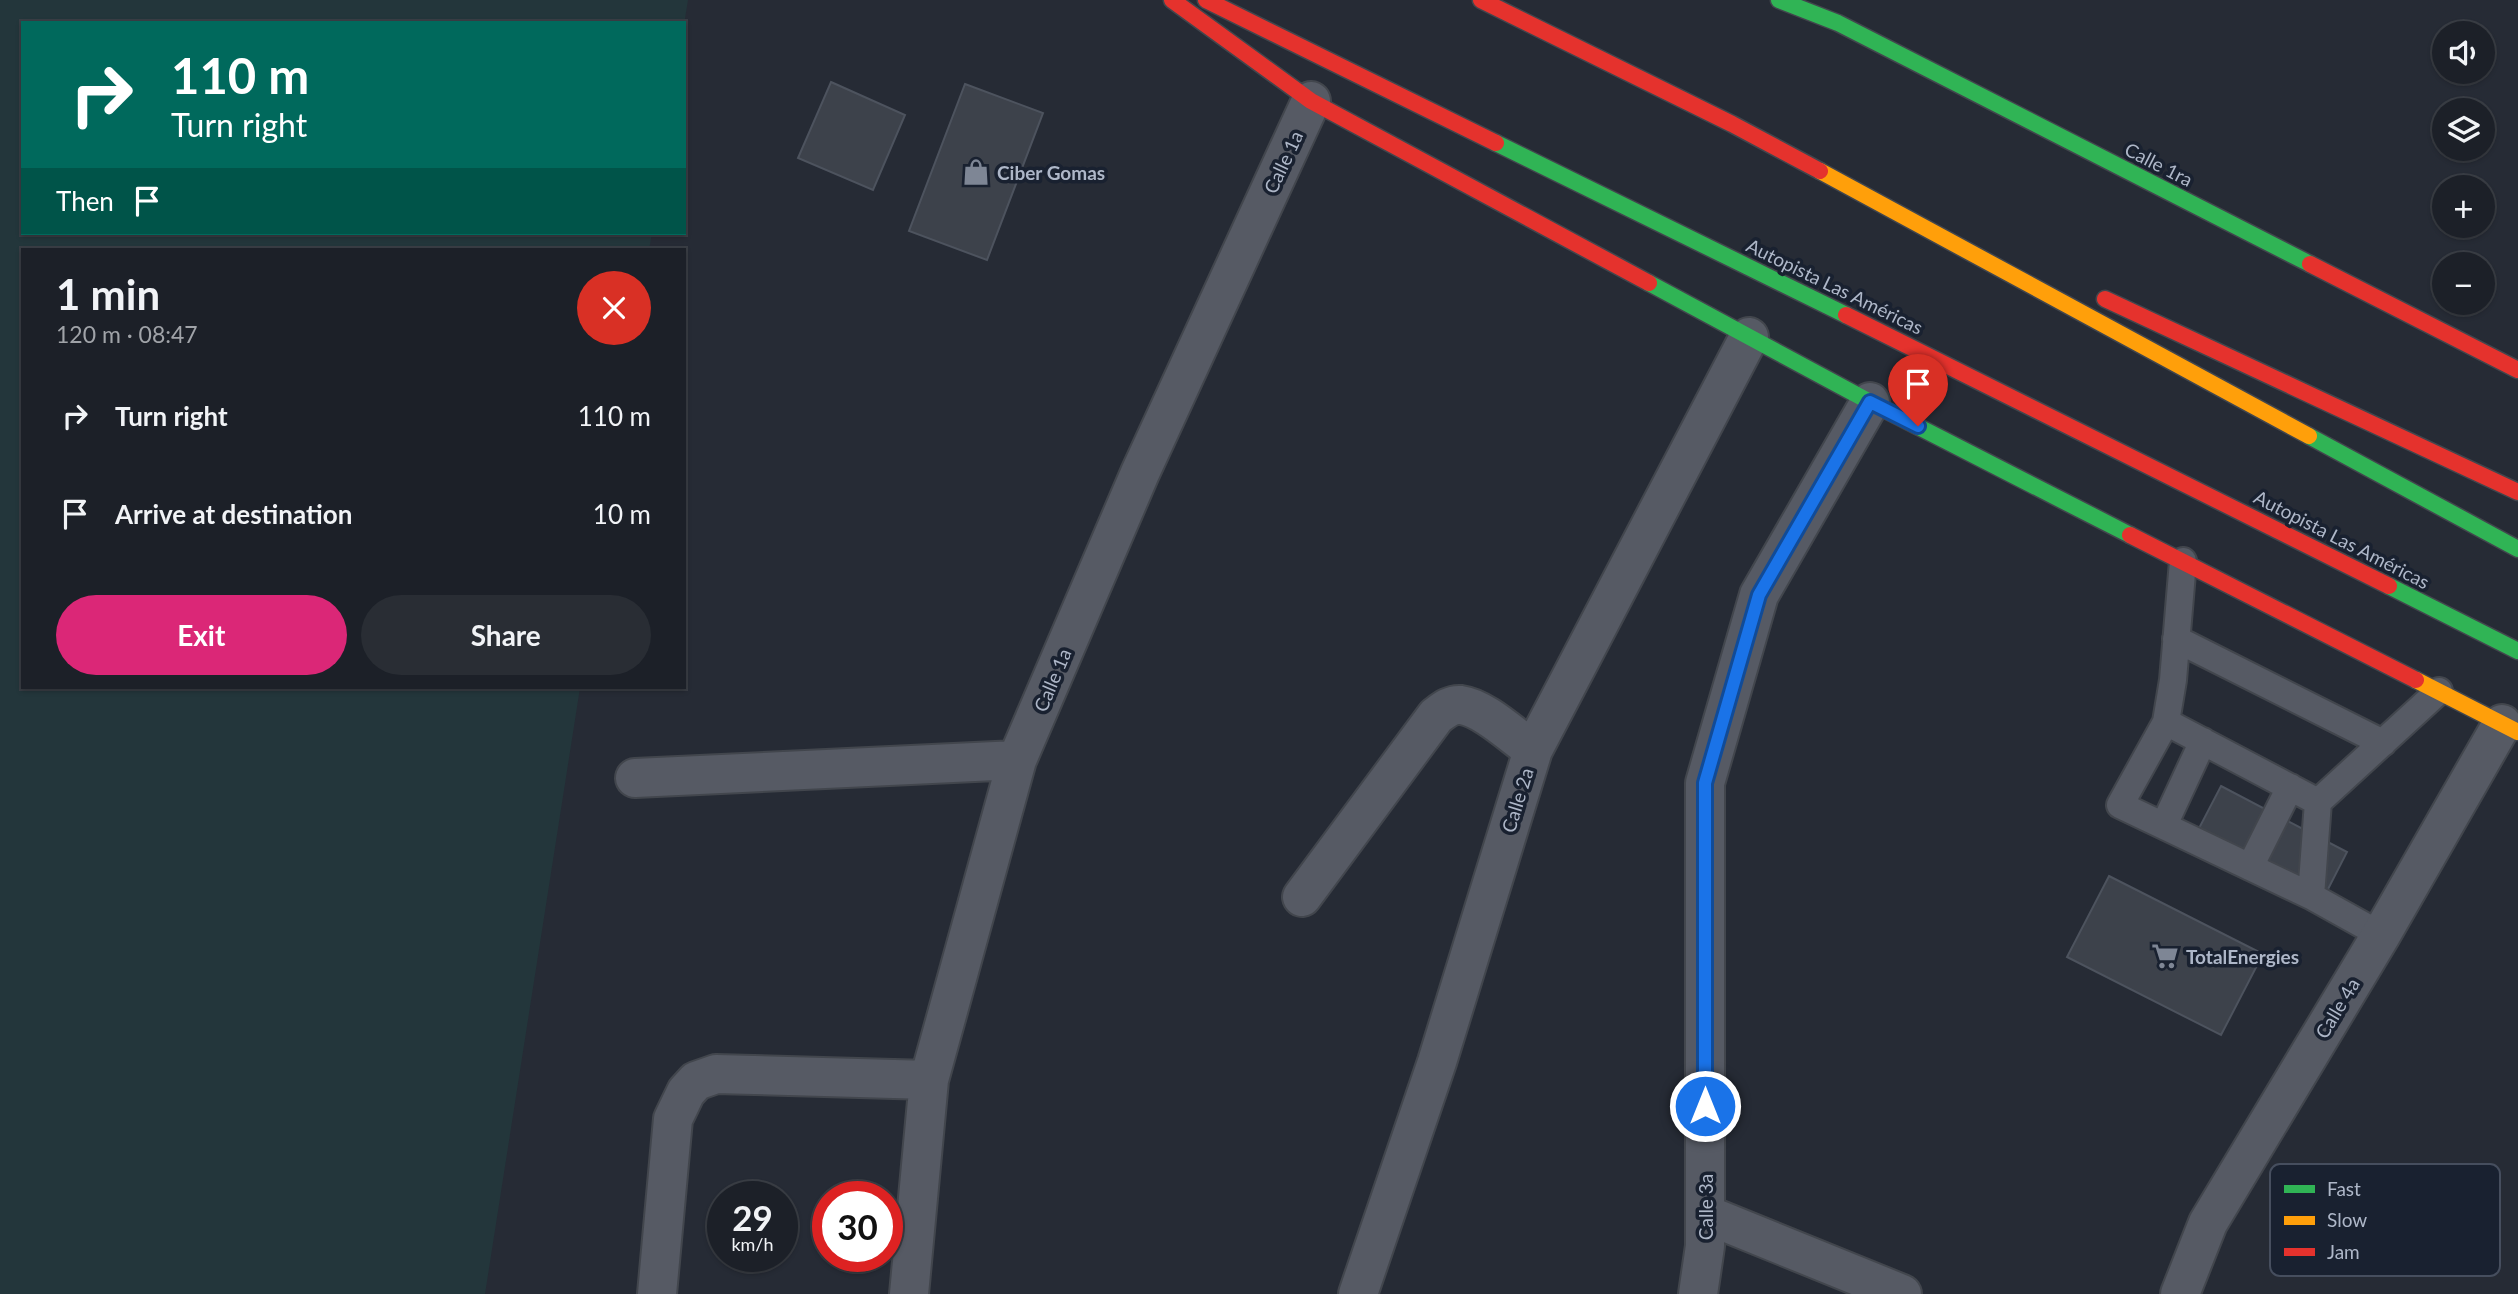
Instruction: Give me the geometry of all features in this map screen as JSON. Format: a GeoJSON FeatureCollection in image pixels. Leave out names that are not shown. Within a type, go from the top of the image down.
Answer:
{"type":"FeatureCollection","features":[{"type":"Feature","properties":{"kind":"main road"},"geometry":{"type":"LineString","coordinates":[[1172,0],[1311,102],[1870,402],[2510,728]]}},
{"type":"Feature","properties":{"kind":"main road","name":"Autopista Las Américas"},"geometry":{"type":"LineString","coordinates":[[1206,0],[1926,354],[2518,650]]}},
{"type":"Feature","properties":{"kind":"main road"},"geometry":{"type":"LineString","coordinates":[[1481,0],[1732,124],[1994,247]]}},
{"type":"Feature","properties":{"kind":"main road","name":"Calle 1ra"},"geometry":{"type":"LineString","coordinates":[[1779,0],[1843,11],[2518,370]]}},
{"type":"Feature","properties":{"kind":"main road"},"geometry":{"type":"LineString","coordinates":[[1732,124],[2518,549]]}},
{"type":"Feature","properties":{"kind":"main road"},"geometry":{"type":"LineString","coordinates":[[2094,294],[2518,492]]}},
{"type":"Feature","properties":{"kind":"street","name":"Calle 1a"},"geometry":{"type":"LineString","coordinates":[[909,1294],[929,1080],[1017,760],[1140,473],[1311,102]]}},
{"type":"Feature","properties":{"kind":"street","name":"Calle 2a"},"geometry":{"type":"LineString","coordinates":[[1358,1294],[1437,1062],[1533,750],[1749,337]]}},
{"type":"Feature","properties":{"kind":"street","name":"Calle 3a"},"geometry":{"type":"LineString","coordinates":[[1698,1294],[1705,1246],[1705,783],[1759,595],[1870,402]]}},
{"type":"Feature","properties":{"kind":"street"},"geometry":{"type":"LineString","coordinates":[[1302,897],[1436,716],[1448,707],[1461,705],[1483,714],[1533,750]]}},
{"type":"Feature","properties":{"kind":"street","name":"Calle 4a"},"geometry":{"type":"LineString","coordinates":[[2180,1294],[2208,1223],[2381,935],[2510,728]]}},
{"type":"Feature","properties":{"kind":"street"},"geometry":{"type":"LineString","coordinates":[[635,778],[1017,760]]}},
{"type":"Feature","properties":{"kind":"street"},"geometry":{"type":"LineString","coordinates":[[657,1294],[673,1119],[686,1092],[696,1081],[716,1074],[929,1080]]}},
{"type":"Feature","properties":{"kind":"street"},"geometry":{"type":"LineString","coordinates":[[1705,1214],[1902,1294]]}},
{"type":"Feature","properties":{"kind":"lane"},"geometry":{"type":"LineString","coordinates":[[2183,561],[2173,680],[2166,722],[2120,805],[2311,896],[2381,935]]}},
{"type":"Feature","properties":{"kind":"lane"},"geometry":{"type":"LineString","coordinates":[[2176,639],[2383,743]]}},
{"type":"Feature","properties":{"kind":"lane"},"geometry":{"type":"LineString","coordinates":[[2311,896],[2318,802],[2439,691]]}},
{"type":"Feature","properties":{"kind":"lane"},"geometry":{"type":"LineString","coordinates":[[2166,722],[2318,802]]}},
{"type":"Feature","properties":{"kind":"lane"},"geometry":{"type":"LineString","coordinates":[[2164,825],[2203,741]]}},
{"type":"Feature","properties":{"kind":"lane"},"geometry":{"type":"LineString","coordinates":[[2250,867],[2290,787]]}},
{"type":"Feature","properties":{"kind":"green space"},"geometry":{"type":"Polygon","coordinates":[[[0,0],[688,0],[685,21],[21,21],[21,235],[652,235],[649,248],[21,248],[21,689],[580,689],[485,1294],[0,1294],[0,0]]]}},
{"type":"Feature","properties":{"kind":"building"},"geometry":{"type":"Polygon","coordinates":[[[831,82],[905,115],[873,190],[798,158],[831,82]]]}},
{"type":"Feature","properties":{"kind":"building","name":"Ciber Gomas"},"geometry":{"type":"Polygon","coordinates":[[[965,84],[1043,113],[987,260],[909,231],[965,84]]]}},
{"type":"Feature","properties":{"kind":"building"},"geometry":{"type":"Polygon","coordinates":[[[2221,786],[2347,852],[2323,899],[2196,834],[2221,786]]]}},
{"type":"Feature","properties":{"kind":"building","name":"TotalEnergies"},"geometry":{"type":"Polygon","coordinates":[[[2109,876],[2263,954],[2221,1035],[2067,957],[2109,876]]]}},
{"type":"Feature","properties":{"kind":"traffic: fast"},"geometry":{"type":"LineString","coordinates":[[1779,0],[1838,23],[2310,264]]}},
{"type":"Feature","properties":{"kind":"traffic: fast"},"geometry":{"type":"LineString","coordinates":[[1496,143],[1846,315]]}},
{"type":"Feature","properties":{"kind":"traffic: fast"},"geometry":{"type":"LineString","coordinates":[[1649,283],[1870,402],[2130,535]]}},
{"type":"Feature","properties":{"kind":"traffic: fast"},"geometry":{"type":"LineString","coordinates":[[2309,436],[2518,549]]}},
{"type":"Feature","properties":{"kind":"traffic: fast"},"geometry":{"type":"LineString","coordinates":[[2389,586],[2518,651]]}},
{"type":"Feature","properties":{"kind":"traffic: slow"},"geometry":{"type":"LineString","coordinates":[[1820,171],[2309,436]]}},
{"type":"Feature","properties":{"kind":"traffic: slow"},"geometry":{"type":"LineString","coordinates":[[2416,680],[2518,732]]}},
{"type":"Feature","properties":{"kind":"traffic: jam"},"geometry":{"type":"LineString","coordinates":[[1172,0],[1311,101],[1649,283]]}},
{"type":"Feature","properties":{"kind":"traffic: jam"},"geometry":{"type":"LineString","coordinates":[[1206,0],[1496,143]]}},
{"type":"Feature","properties":{"kind":"traffic: jam"},"geometry":{"type":"LineString","coordinates":[[1481,0],[1732,124],[1820,171]]}},
{"type":"Feature","properties":{"kind":"traffic: jam"},"geometry":{"type":"LineString","coordinates":[[2310,264],[2518,370]]}},
{"type":"Feature","properties":{"kind":"traffic: jam"},"geometry":{"type":"LineString","coordinates":[[2105,299],[2518,492]]}},
{"type":"Feature","properties":{"kind":"traffic: jam"},"geometry":{"type":"LineString","coordinates":[[1846,315],[2389,586]]}},
{"type":"Feature","properties":{"kind":"traffic: jam"},"geometry":{"type":"LineString","coordinates":[[2130,535],[2416,680]]}},
{"type":"Feature","properties":{"kind":"place","name":"Ciber Gomas"},"geometry":{"type":"Point","coordinates":[976,172]}},
{"type":"Feature","properties":{"kind":"place","name":"TotalEnergies"},"geometry":{"type":"Point","coordinates":[2165,956]}},
{"type":"Feature","properties":{"kind":"route"},"geometry":{"type":"LineString","coordinates":[[1705,1106],[1705,783],[1759,595],[1870,402],[1918,426]]}}]}
